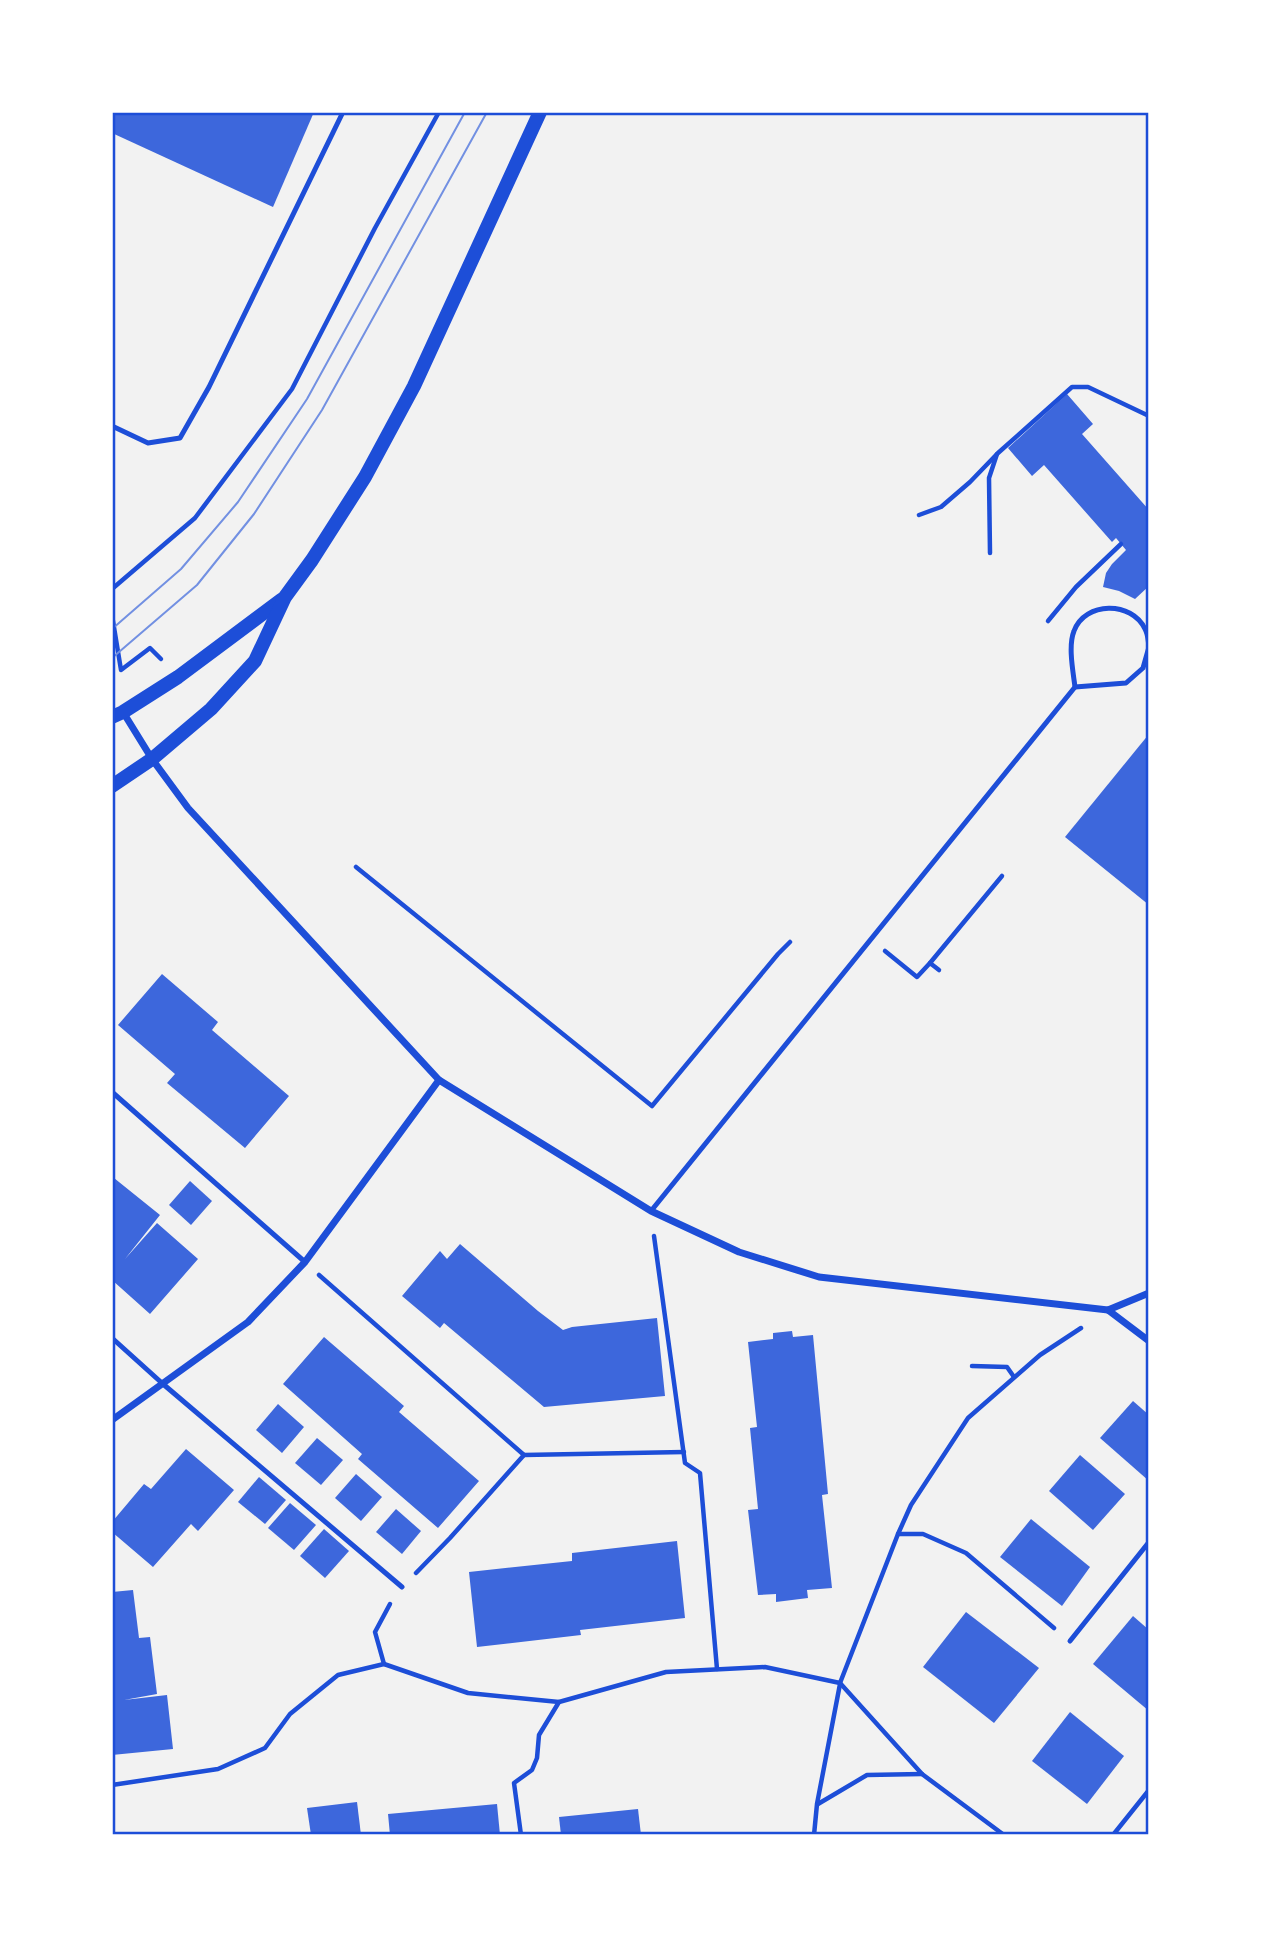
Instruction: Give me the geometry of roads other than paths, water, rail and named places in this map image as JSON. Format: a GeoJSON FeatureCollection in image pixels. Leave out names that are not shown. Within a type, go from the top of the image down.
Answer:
{"type":"FeatureCollection","features":[{"type":"Feature","properties":{"kind":"main road"},"geometry":{"type":"LineString","coordinates":[[112,786],[152,759],[211,709],[255,661],[285,597],[365,477],[414,386],[540,112]]}},
{"type":"Feature","properties":{"kind":"main road"},"geometry":{"type":"LineString","coordinates":[[118,714],[178,677],[285,597]]}},
{"type":"Feature","properties":{"kind":"street"},"geometry":{"type":"LineString","coordinates":[[118,714],[188,808],[439,1080],[651,1211],[739,1252],[819,1277],[1108,1310],[1149,1293]]}},
{"type":"Feature","properties":{"kind":"street"},"geometry":{"type":"LineString","coordinates":[[112,1420],[248,1322],[304,1262],[439,1080]]}},
{"type":"Feature","properties":{"kind":"street"},"geometry":{"type":"LineString","coordinates":[[1108,1310],[1149,1341]]}},
{"type":"Feature","properties":{"kind":"lane"},"geometry":{"type":"LineString","coordinates":[[112,426],[148,443],[180,438],[209,387],[343,112]]}},
{"type":"Feature","properties":{"kind":"lane"},"geometry":{"type":"LineString","coordinates":[[651,1211],[1075,687],[1071,655],[1074,631],[1084,617],[1100,608],[1118,608],[1134,615],[1145,629],[1149,646],[1143,668],[1126,683],[1075,687]]}},
{"type":"Feature","properties":{"kind":"lane"},"geometry":{"type":"LineString","coordinates":[[112,1092],[304,1262]]}},
{"type":"Feature","properties":{"kind":"lane"},"geometry":{"type":"LineString","coordinates":[[112,1338],[402,1587]]}},
{"type":"Feature","properties":{"kind":"lane"},"geometry":{"type":"LineString","coordinates":[[1070,1642],[1149,1542]]}},
{"type":"Feature","properties":{"kind":"tram line"},"geometry":{"type":"LineString","coordinates":[[112,629],[181,569],[238,502],[307,399],[465,112]]}},
{"type":"Feature","properties":{"kind":"tram line"},"geometry":{"type":"LineString","coordinates":[[112,658],[197,585],[254,514],[322,410],[487,112]]}}]}
